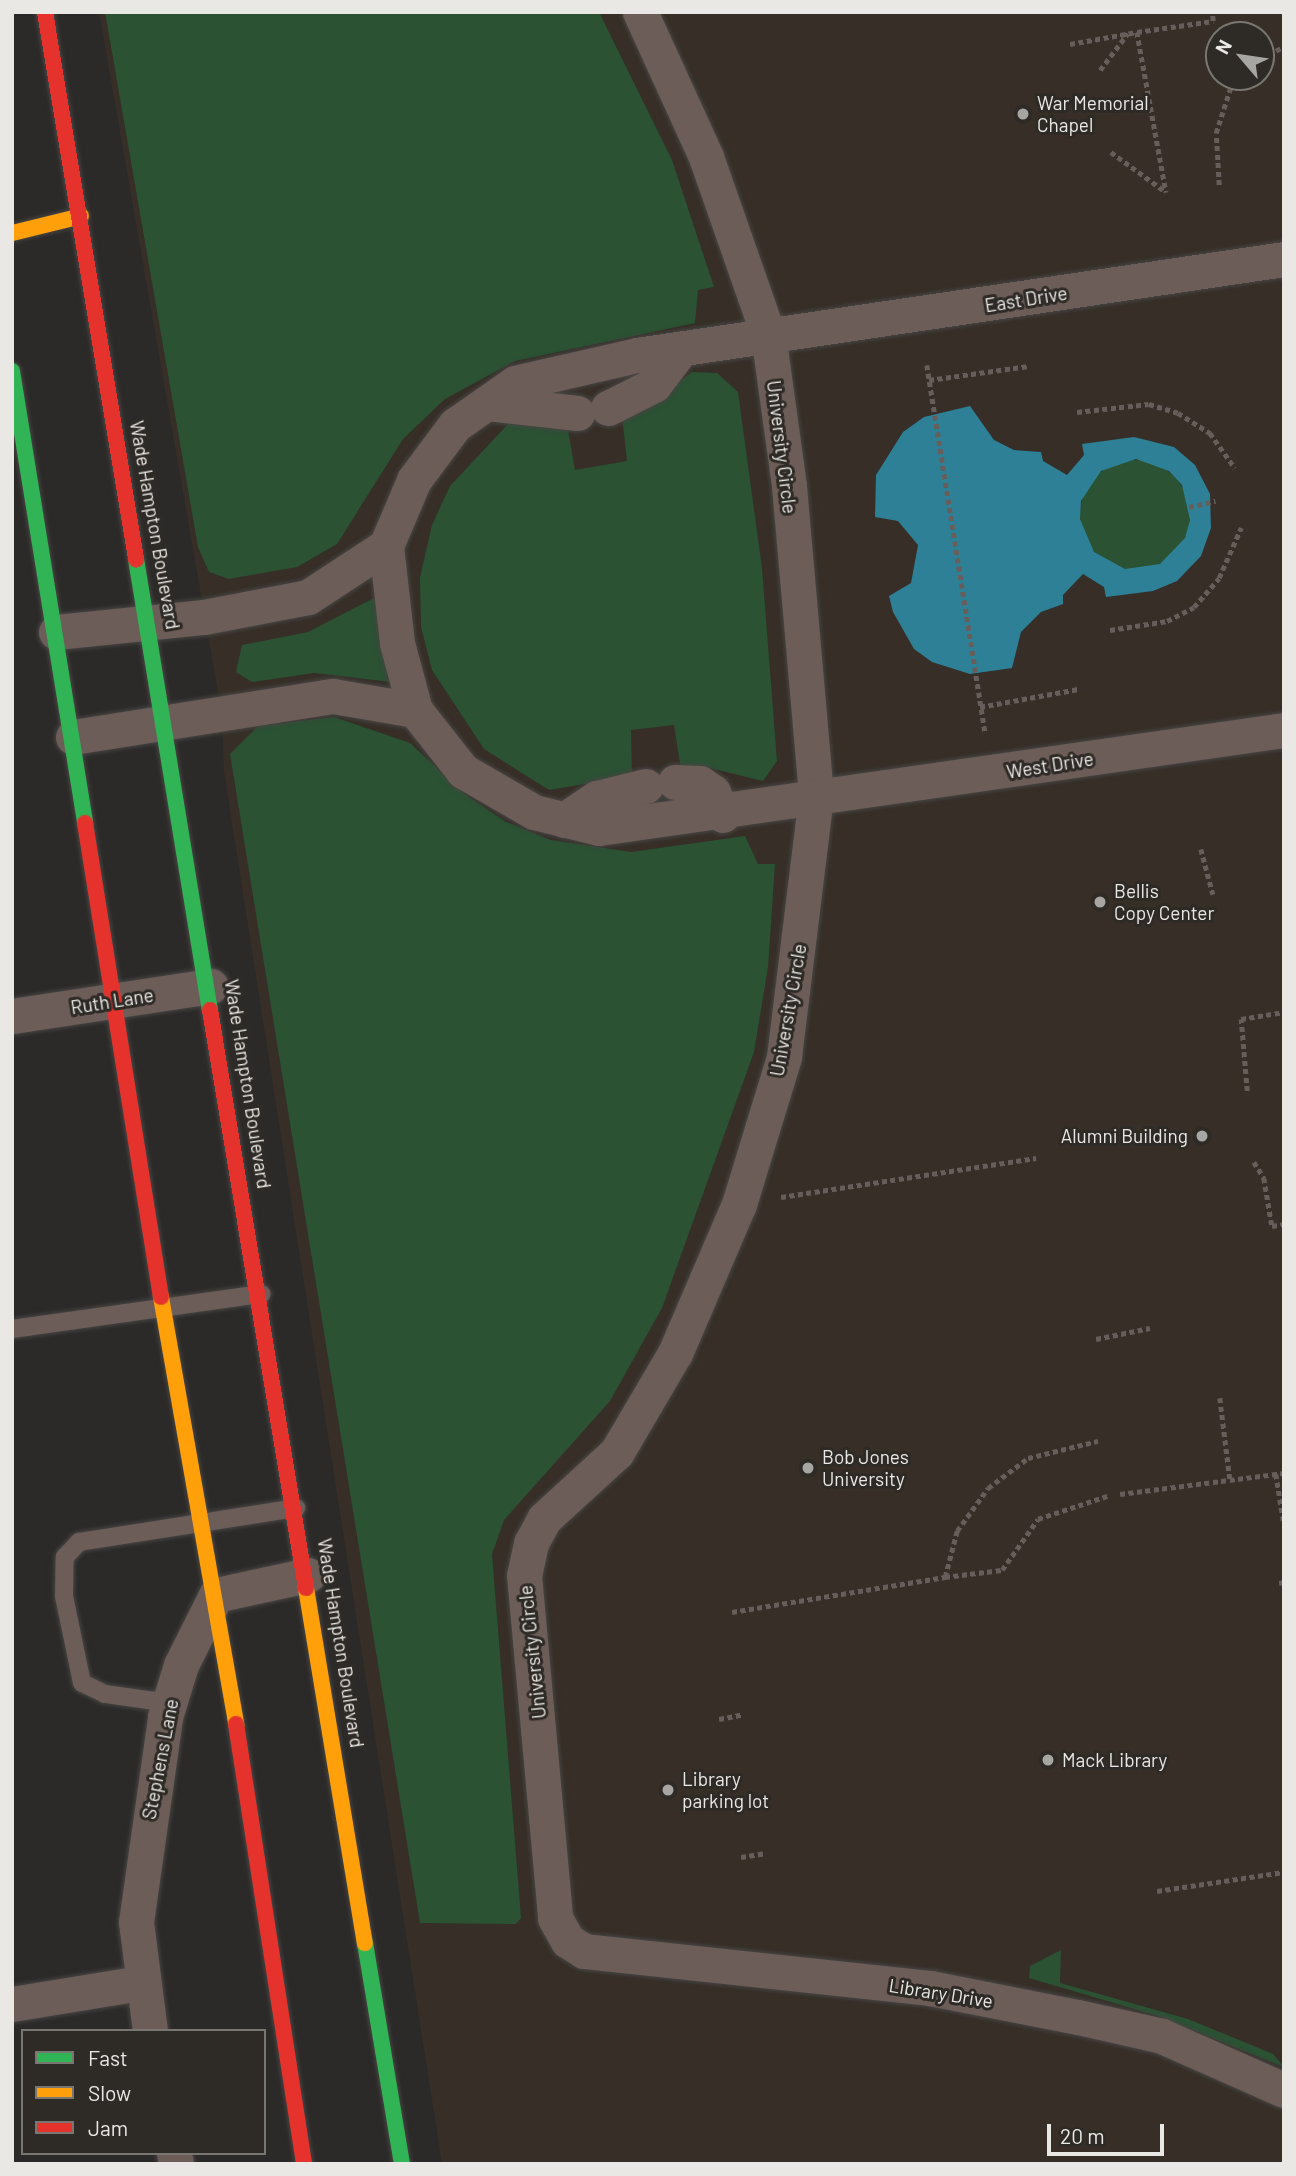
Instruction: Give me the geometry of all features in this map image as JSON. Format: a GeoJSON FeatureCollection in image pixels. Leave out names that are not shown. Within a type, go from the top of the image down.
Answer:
{"type":"FeatureCollection","features":[{"type":"Feature","properties":{"kind":"main road","name":"Wade Hampton Boulevard"},"geometry":{"type":"LineString","coordinates":[[46,12],[262,1294],[402,2164]]}},
{"type":"Feature","properties":{"kind":"main road"},"geometry":{"type":"LineString","coordinates":[[12,233],[81,216]]}},
{"type":"Feature","properties":{"kind":"main road"},"geometry":{"type":"LineString","coordinates":[[12,371],[23,488],[56,632],[117,1001],[163,1311],[216,1595],[303,2164]]}},
{"type":"Feature","properties":{"kind":"street","name":"University Circle"},"geometry":{"type":"LineString","coordinates":[[584,1951],[568,1941],[555,1918],[524,1576],[544,1519],[617,1452],[675,1353],[739,1204],[784,1057],[816,796],[789,486],[768,334],[706,157],[640,12]]}},
{"type":"Feature","properties":{"kind":"street","name":"East Drive"},"geometry":{"type":"LineString","coordinates":[[386,546],[414,480],[455,425],[515,383],[682,348],[768,334],[1284,259]]}},
{"type":"Feature","properties":{"kind":"street"},"geometry":{"type":"LineString","coordinates":[[487,403],[592,411],[654,386],[682,348]]}},
{"type":"Feature","properties":{"kind":"street"},"geometry":{"type":"LineString","coordinates":[[56,632],[149,618],[204,617],[307,597],[386,546],[397,643],[415,710],[333,695],[73,737]]}},
{"type":"Feature","properties":{"kind":"street","name":"West Drive"},"geometry":{"type":"LineString","coordinates":[[415,710],[463,771],[534,813],[599,828],[723,815],[816,796],[1284,730]]}},
{"type":"Feature","properties":{"kind":"street"},"geometry":{"type":"LineString","coordinates":[[564,820],[597,798],[660,784],[700,783],[713,792],[723,815]]}},
{"type":"Feature","properties":{"kind":"street","name":"Ruth Lane"},"geometry":{"type":"LineString","coordinates":[[12,1016],[211,986]]}},
{"type":"Feature","properties":{"kind":"street"},"geometry":{"type":"LineString","coordinates":[[216,1595],[308,1574]]}},
{"type":"Feature","properties":{"kind":"street","name":"Stephens Lane"},"geometry":{"type":"LineString","coordinates":[[150,2029],[140,1983],[135,1922],[169,1703],[216,1595]]}},
{"type":"Feature","properties":{"kind":"street","name":"Library Drive"},"geometry":{"type":"LineString","coordinates":[[584,1951],[930,1988],[1078,2017],[1162,2036],[1284,2090]]}},
{"type":"Feature","properties":{"kind":"street"},"geometry":{"type":"LineString","coordinates":[[12,2004],[140,1983]]}},
{"type":"Feature","properties":{"kind":"lane"},"geometry":{"type":"LineString","coordinates":[[12,1329],[163,1311],[262,1294]]}},
{"type":"Feature","properties":{"kind":"lane"},"geometry":{"type":"LineString","coordinates":[[169,1703],[104,1693],[82,1683],[64,1596],[65,1557],[79,1542],[297,1507]]}},
{"type":"Feature","properties":{"kind":"path"},"geometry":{"type":"LineString","coordinates":[[1070,44],[1213,21],[1212,12]]}},
{"type":"Feature","properties":{"kind":"path"},"geometry":{"type":"LineString","coordinates":[[1111,152],[1166,192],[1137,32]]}},
{"type":"Feature","properties":{"kind":"path"},"geometry":{"type":"LineString","coordinates":[[1100,70],[1128,33]]}},
{"type":"Feature","properties":{"kind":"path"},"geometry":{"type":"LineString","coordinates":[[1219,185],[1216,133],[1229,91]]}},
{"type":"Feature","properties":{"kind":"path"},"geometry":{"type":"LineString","coordinates":[[927,365],[985,733]]}},
{"type":"Feature","properties":{"kind":"path"},"geometry":{"type":"LineString","coordinates":[[929,380],[1030,366]]}},
{"type":"Feature","properties":{"kind":"path"},"geometry":{"type":"LineString","coordinates":[[1077,412],[1149,404],[1178,413],[1210,433],[1235,468]]}},
{"type":"Feature","properties":{"kind":"path"},"geometry":{"type":"LineString","coordinates":[[1189,507],[1215,501]]}},
{"type":"Feature","properties":{"kind":"path"},"geometry":{"type":"LineString","coordinates":[[1110,630],[1167,621],[1194,607],[1219,578],[1241,528]]}},
{"type":"Feature","properties":{"kind":"path"},"geometry":{"type":"LineString","coordinates":[[981,707],[1078,689]]}},
{"type":"Feature","properties":{"kind":"path"},"geometry":{"type":"LineString","coordinates":[[1201,849],[1213,894]]}},
{"type":"Feature","properties":{"kind":"path"},"geometry":{"type":"LineString","coordinates":[[1247,1091],[1241,1019],[1284,1013]]}},
{"type":"Feature","properties":{"kind":"path"},"geometry":{"type":"LineString","coordinates":[[774,1199],[1036,1158]]}},
{"type":"Feature","properties":{"kind":"path"},"geometry":{"type":"LineString","coordinates":[[1254,1162],[1264,1178],[1272,1226],[1284,1224]]}},
{"type":"Feature","properties":{"kind":"path"},"geometry":{"type":"LineString","coordinates":[[1096,1339],[1150,1328]]}},
{"type":"Feature","properties":{"kind":"path"},"geometry":{"type":"LineString","coordinates":[[1220,1398],[1230,1480]]}},
{"type":"Feature","properties":{"kind":"path"},"geometry":{"type":"LineString","coordinates":[[945,1577],[957,1531],[988,1488],[1028,1458],[1098,1441]]}},
{"type":"Feature","properties":{"kind":"path"},"geometry":{"type":"LineString","coordinates":[[1120,1494],[1284,1473]]}},
{"type":"Feature","properties":{"kind":"path"},"geometry":{"type":"LineString","coordinates":[[1276,1475],[1284,1524]]}},
{"type":"Feature","properties":{"kind":"path"},"geometry":{"type":"LineString","coordinates":[[732,1612],[1002,1570],[1038,1519],[1107,1496]]}},
{"type":"Feature","properties":{"kind":"path"},"geometry":{"type":"LineString","coordinates":[[719,1719],[744,1714]]}},
{"type":"Feature","properties":{"kind":"path"},"geometry":{"type":"LineString","coordinates":[[741,1857],[765,1853]]}},
{"type":"Feature","properties":{"kind":"path"},"geometry":{"type":"LineString","coordinates":[[1157,1891],[1284,1872]]}},
{"type":"Feature","properties":{"kind":"shaded area","name":"Bob Jones University"},"geometry":{"type":"Polygon","coordinates":[[[99,12],[1284,12],[1284,2164],[442,2164],[224,772],[222,715],[99,12]]]}},
{"type":"Feature","properties":{"kind":"green space"},"geometry":{"type":"Polygon","coordinates":[[[105,12],[599,12],[672,160],[714,287],[698,290],[695,323],[515,361],[445,399],[403,439],[337,544],[297,567],[229,579],[209,572],[198,547],[105,12]]]}},
{"type":"Feature","properties":{"kind":"green space"},"geometry":{"type":"Polygon","coordinates":[[[692,372],[717,373],[738,392],[762,568],[777,761],[763,781],[702,766],[681,769],[674,725],[631,730],[632,776],[549,790],[484,749],[432,670],[421,627],[420,577],[432,525],[450,486],[508,424],[568,430],[575,470],[627,461],[622,416],[645,408],[692,372]]]}},
{"type":"Feature","properties":{"kind":"green space"},"geometry":{"type":"Polygon","coordinates":[[[1135,460],[1156,464],[1174,476],[1186,494],[1190,515],[1186,536],[1174,554],[1156,566],[1135,570],[1114,566],[1096,554],[1084,536],[1080,515],[1084,494],[1096,476],[1114,464],[1135,460]]]}},
{"type":"Feature","properties":{"kind":"green space"},"geometry":{"type":"Polygon","coordinates":[[[376,597],[391,682],[314,673],[252,682],[236,672],[242,645],[308,632],[376,597]]]}},
{"type":"Feature","properties":{"kind":"green space"},"geometry":{"type":"Polygon","coordinates":[[[334,717],[410,743],[467,796],[506,822],[551,840],[631,852],[745,836],[758,864],[775,864],[768,967],[754,1052],[662,1308],[610,1401],[504,1520],[492,1554],[521,1918],[516,1924],[420,1923],[230,754],[258,726],[334,717]]]}},
{"type":"Feature","properties":{"kind":"green space"},"geometry":{"type":"Polygon","coordinates":[[[1061,1950],[1060,1983],[1188,2019],[1273,2054],[1284,2067],[1158,2016],[1029,1978],[1030,1966],[1061,1950]]]}},
{"type":"Feature","properties":{"kind":"water"},"geometry":{"type":"Polygon","coordinates":[[[970,406],[994,440],[1014,450],[1041,452],[1043,461],[1067,475],[1084,455],[1082,444],[1134,437],[1174,447],[1195,465],[1210,494],[1211,528],[1201,556],[1177,581],[1153,591],[1106,597],[1104,587],[1083,574],[1063,595],[1063,604],[1041,612],[1021,632],[1012,668],[970,674],[932,662],[914,649],[893,612],[889,596],[911,583],[918,545],[898,521],[875,517],[876,475],[903,432],[924,417],[970,406]],[[1136,459],[1101,471],[1081,501],[1080,519],[1094,552],[1125,569],[1160,564],[1185,538],[1190,520],[1182,485],[1169,471],[1136,459]]]}},
{"type":"Feature","properties":{"kind":"traffic: fast"},"geometry":{"type":"LineString","coordinates":[[12,371],[85,823]]}},
{"type":"Feature","properties":{"kind":"traffic: fast"},"geometry":{"type":"LineString","coordinates":[[136,559],[210,1010]]}},
{"type":"Feature","properties":{"kind":"traffic: fast"},"geometry":{"type":"LineString","coordinates":[[365,1943],[402,2164]]}},
{"type":"Feature","properties":{"kind":"traffic: slow"},"geometry":{"type":"LineString","coordinates":[[12,233],[81,216]]}},
{"type":"Feature","properties":{"kind":"traffic: slow"},"geometry":{"type":"LineString","coordinates":[[161,1297],[236,1724]]}},
{"type":"Feature","properties":{"kind":"traffic: slow"},"geometry":{"type":"LineString","coordinates":[[306,1588],[365,1943]]}},
{"type":"Feature","properties":{"kind":"traffic: jam"},"geometry":{"type":"LineString","coordinates":[[45,12],[136,559]]}},
{"type":"Feature","properties":{"kind":"traffic: jam"},"geometry":{"type":"LineString","coordinates":[[85,823],[161,1297]]}},
{"type":"Feature","properties":{"kind":"traffic: jam"},"geometry":{"type":"LineString","coordinates":[[210,1010],[306,1588]]}},
{"type":"Feature","properties":{"kind":"traffic: jam"},"geometry":{"type":"LineString","coordinates":[[236,1724],[304,2164]]}},
{"type":"Feature","properties":{"kind":"place","name":"War Memorial Chapel"},"geometry":{"type":"Point","coordinates":[1023,114]}},
{"type":"Feature","properties":{"kind":"place","name":"Bellis Copy Center"},"geometry":{"type":"Point","coordinates":[1100,902]}},
{"type":"Feature","properties":{"kind":"place","name":"Alumni Building"},"geometry":{"type":"Point","coordinates":[1202,1136]}},
{"type":"Feature","properties":{"kind":"place","name":"Bob Jones University"},"geometry":{"type":"Point","coordinates":[808,1468]}},
{"type":"Feature","properties":{"kind":"place","name":"Mack Library"},"geometry":{"type":"Point","coordinates":[1048,1760]}},
{"type":"Feature","properties":{"kind":"place","name":"Library parking lot"},"geometry":{"type":"Point","coordinates":[668,1790]}}]}
